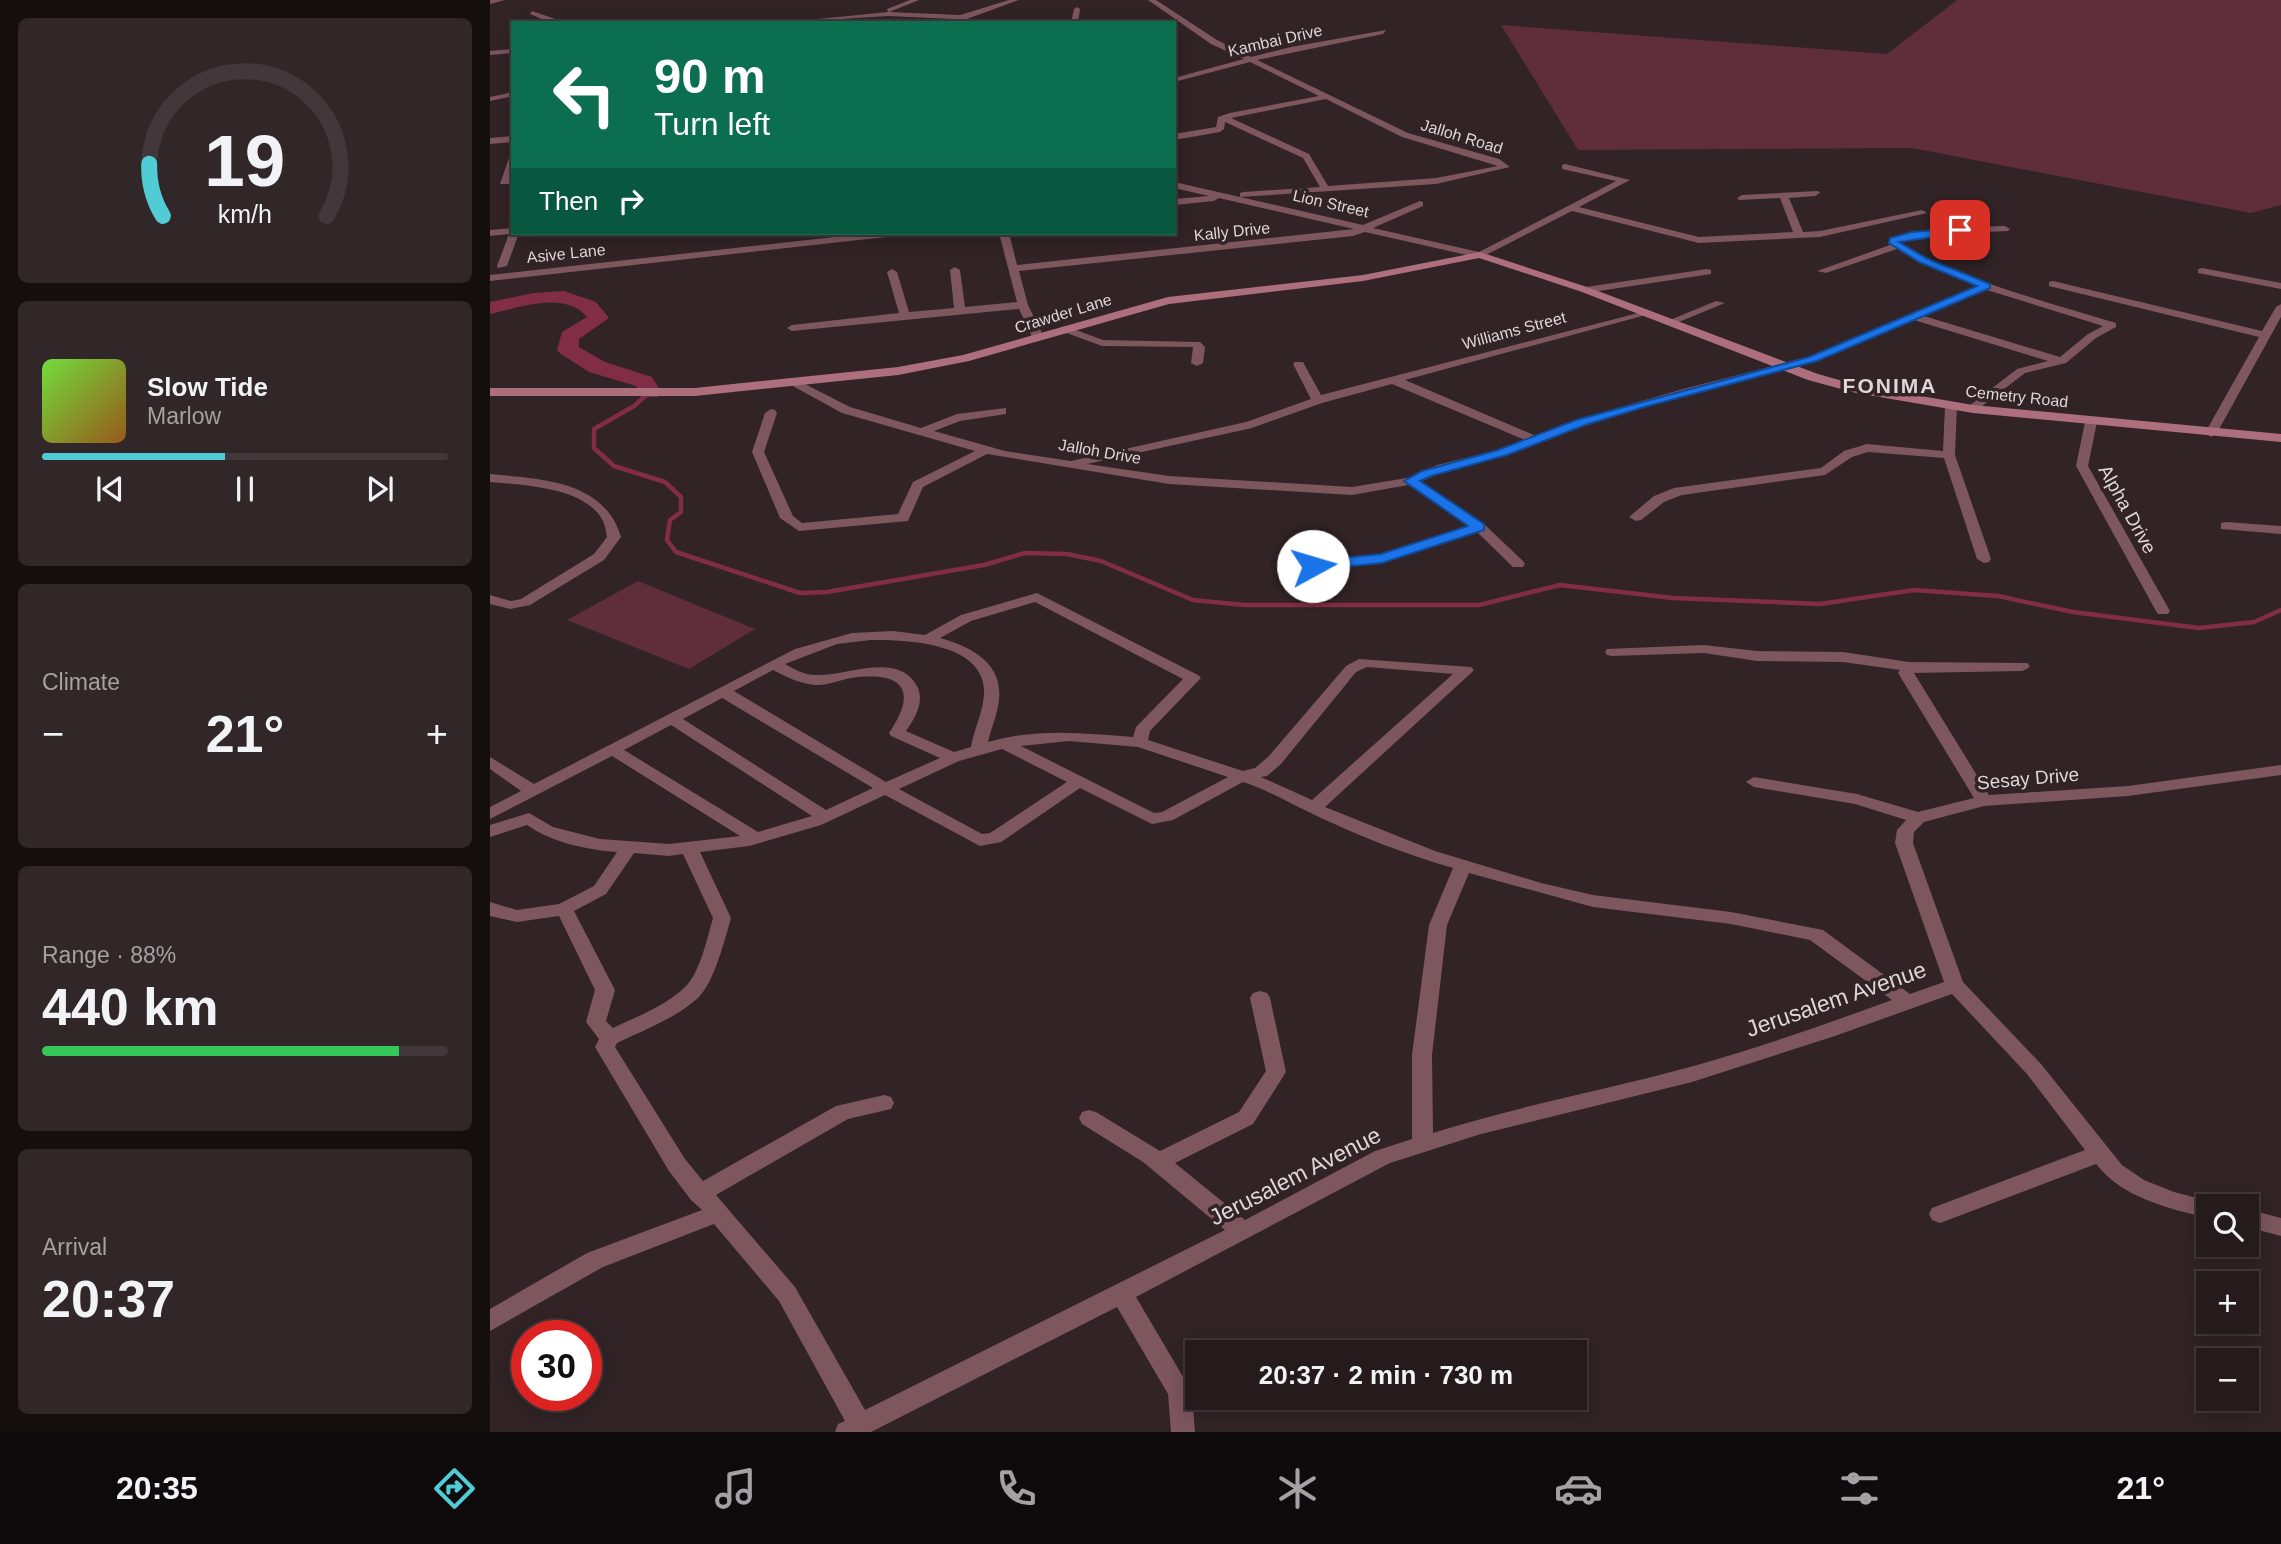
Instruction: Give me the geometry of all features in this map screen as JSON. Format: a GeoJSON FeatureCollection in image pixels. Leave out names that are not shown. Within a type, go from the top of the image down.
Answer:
{"type":"FeatureCollection","features":[{"type":"Feature","properties":{"kind":"street"},"geometry":{"type":"LineString","coordinates":[[490,2],[502,0]]}},
{"type":"Feature","properties":{"kind":"street"},"geometry":{"type":"LineString","coordinates":[[876,15],[916,0]]}},
{"type":"Feature","properties":{"kind":"street"},"geometry":{"type":"LineString","coordinates":[[954,21],[1016,0]]}},
{"type":"Feature","properties":{"kind":"street","name":"Jalloh Road"},"geometry":{"type":"LineString","coordinates":[[1151,0],[1193,30],[1405,135],[1496,161],[1506,167],[1436,181],[1176,202]]}},
{"type":"Feature","properties":{"kind":"street"},"geometry":{"type":"LineString","coordinates":[[1074,21],[1077,9]]}},
{"type":"Feature","properties":{"kind":"street"},"geometry":{"type":"LineString","coordinates":[[533,13],[553,21]]}},
{"type":"Feature","properties":{"kind":"street"},"geometry":{"type":"LineString","coordinates":[[806,21],[876,15],[960,17]]}},
{"type":"Feature","properties":{"kind":"street","name":"Kambai Drive"},"geometry":{"type":"LineString","coordinates":[[1176,79],[1250,60],[1383,32]]}},
{"type":"Feature","properties":{"kind":"street"},"geometry":{"type":"LineString","coordinates":[[490,53],[511,51]]}},
{"type":"Feature","properties":{"kind":"street"},"geometry":{"type":"LineString","coordinates":[[490,99],[511,94]]}},
{"type":"Feature","properties":{"kind":"street"},"geometry":{"type":"LineString","coordinates":[[1223,118],[1326,97]]}},
{"type":"Feature","properties":{"kind":"street"},"geometry":{"type":"LineString","coordinates":[[1176,137],[1220,129],[1223,118]]}},
{"type":"Feature","properties":{"kind":"street"},"geometry":{"type":"LineString","coordinates":[[1223,118],[1306,156],[1325,188]]}},
{"type":"Feature","properties":{"kind":"street"},"geometry":{"type":"LineString","coordinates":[[490,141],[511,139]]}},
{"type":"Feature","properties":{"kind":"street"},"geometry":{"type":"LineString","coordinates":[[1480,255],[1574,209],[1625,180],[1565,167]]}},
{"type":"Feature","properties":{"kind":"street","name":"Lion Street"},"geometry":{"type":"LineString","coordinates":[[1176,185],[1480,255]]}},
{"type":"Feature","properties":{"kind":"street"},"geometry":{"type":"LineString","coordinates":[[1742,198],[1815,193]]}},
{"type":"Feature","properties":{"kind":"street"},"geometry":{"type":"LineString","coordinates":[[1784,197],[1799,235]]}},
{"type":"Feature","properties":{"kind":"street"},"geometry":{"type":"LineString","coordinates":[[1368,228],[1420,204]]}},
{"type":"Feature","properties":{"kind":"street"},"geometry":{"type":"LineString","coordinates":[[1574,209],[1699,240],[1820,234],[1922,213]]}},
{"type":"Feature","properties":{"kind":"street","name":"Kally Drive"},"geometry":{"type":"LineString","coordinates":[[1015,268],[1327,237],[1368,228]]}},
{"type":"Feature","properties":{"kind":"street"},"geometry":{"type":"LineString","coordinates":[[1896,246],[1894,240],[1937,231],[2005,229]]}},
{"type":"Feature","properties":{"kind":"street"},"geometry":{"type":"LineString","coordinates":[[490,233],[511,232]]}},
{"type":"Feature","properties":{"kind":"street"},"geometry":{"type":"LineString","coordinates":[[502,267],[513,235]]}},
{"type":"Feature","properties":{"kind":"street","name":"Asive Lane"},"geometry":{"type":"LineString","coordinates":[[490,278],[877,235]]}},
{"type":"Feature","properties":{"kind":"street"},"geometry":{"type":"LineString","coordinates":[[1004,235],[1015,268],[1023,305],[1038,337]]}},
{"type":"Feature","properties":{"kind":"street"},"geometry":{"type":"LineString","coordinates":[[1822,271],[1896,246],[1986,286],[2112,325],[2092,336],[2062,361],[2021,371],[1973,410]]}},
{"type":"Feature","properties":{"kind":"street","name":"Cemetry Road"},"geometry":{"type":"LineString","coordinates":[[1480,255],[1586,290],[1785,367],[1856,389],[1973,410],[2280,439]]}},
{"type":"Feature","properties":{"kind":"street","name":"Crawder Lane"},"geometry":{"type":"LineString","coordinates":[[490,392],[654,393],[795,383],[936,365],[1135,307],[1203,294],[1363,278],[1480,255]]}},
{"type":"Feature","properties":{"kind":"street"},"geometry":{"type":"LineString","coordinates":[[955,270],[960,311]]}},
{"type":"Feature","properties":{"kind":"street"},"geometry":{"type":"LineString","coordinates":[[2202,271],[2281,286]]}},
{"type":"Feature","properties":{"kind":"street"},"geometry":{"type":"LineString","coordinates":[[892,272],[905,316]]}},
{"type":"Feature","properties":{"kind":"street"},"geometry":{"type":"LineString","coordinates":[[1586,290],[1707,272]]}},
{"type":"Feature","properties":{"kind":"street"},"geometry":{"type":"LineString","coordinates":[[2053,284],[2263,335]]}},
{"type":"Feature","properties":{"kind":"street","name":"Jalloh Drive"},"geometry":{"type":"LineString","coordinates":[[795,383],[846,410],[984,451],[1169,480],[1352,491],[1410,481],[1441,468],[1502,453],[1581,422],[1676,394],[1813,359],[1986,286]]}},
{"type":"Feature","properties":{"kind":"street"},"geometry":{"type":"LineString","coordinates":[[1670,322],[1720,303]]}},
{"type":"Feature","properties":{"kind":"street"},"geometry":{"type":"LineString","coordinates":[[792,328],[1023,305]]}},
{"type":"Feature","properties":{"kind":"street"},"geometry":{"type":"LineString","coordinates":[[2211,433],[2263,335],[2281,307]]}},
{"type":"Feature","properties":{"kind":"street","name":"Williams Street"},"geometry":{"type":"LineString","coordinates":[[1070,463],[1248,425],[1318,400],[1465,358],[1642,313]]}},
{"type":"Feature","properties":{"kind":"street"},"geometry":{"type":"LineString","coordinates":[[1912,316],[2062,361]]}},
{"type":"Feature","properties":{"kind":"street"},"geometry":{"type":"LineString","coordinates":[[1065,329],[1084,339],[1102,343],[1196,344],[1199,347],[1197,363]]}},
{"type":"Feature","properties":{"kind":"street"},"geometry":{"type":"LineString","coordinates":[[1299,363],[1318,400]]}},
{"type":"Feature","properties":{"kind":"street"},"geometry":{"type":"LineString","coordinates":[[1394,380],[1536,440]]}},
{"type":"Feature","properties":{"kind":"street"},"geometry":{"type":"LineString","coordinates":[[1951,406],[1949,455],[1984,559]]}},
{"type":"Feature","properties":{"kind":"street"},"geometry":{"type":"LineString","coordinates":[[923,431],[957,418],[1002,411]]}},
{"type":"Feature","properties":{"kind":"street"},"geometry":{"type":"LineString","coordinates":[[771,413],[758,452],[787,518],[799,527],[903,518],[918,485],[984,451]]}},
{"type":"Feature","properties":{"kind":"street","name":"Alpha Drive"},"geometry":{"type":"LineString","coordinates":[[2091,422],[2088,445],[2082,454],[2082,466],[2163,611]]}},
{"type":"Feature","properties":{"kind":"street"},"geometry":{"type":"LineString","coordinates":[[1636,517],[1659,499],[1679,491],[1825,471],[1860,449],[1949,455]]}},
{"type":"Feature","properties":{"kind":"street"},"geometry":{"type":"LineString","coordinates":[[490,478],[569,491],[602,509],[612,522],[614,537],[599,557],[525,602],[510,605],[490,598]]}},
{"type":"Feature","properties":{"kind":"street"},"geometry":{"type":"LineString","coordinates":[[1410,481],[1479,527],[1518,564]]}},
{"type":"Feature","properties":{"kind":"street"},"geometry":{"type":"LineString","coordinates":[[2226,526],[2281,530]]}},
{"type":"Feature","properties":{"kind":"street"},"geometry":{"type":"LineString","coordinates":[[1290,568],[1382,558],[1479,527]]}},
{"type":"Feature","properties":{"kind":"street"},"geometry":{"type":"LineString","coordinates":[[927,640],[948,624],[969,615],[1037,597],[1193,678],[1142,730],[1140,742]]}},
{"type":"Feature","properties":{"kind":"street"},"geometry":{"type":"LineString","coordinates":[[490,814],[793,654],[864,635],[927,640],[958,649],[985,669],[993,692],[990,717],[980,737],[979,750]]}},
{"type":"Feature","properties":{"kind":"street"},"geometry":{"type":"LineString","coordinates":[[1612,652],[1704,649],[1757,656],[1843,657],[1909,667],[2022,666]]}},
{"type":"Feature","properties":{"kind":"street"},"geometry":{"type":"LineString","coordinates":[[1003,743],[1152,819],[1185,808],[1240,777],[1261,772],[1275,760],[1351,669],[1364,662],[1466,670],[1313,808]]}},
{"type":"Feature","properties":{"kind":"street"},"geometry":{"type":"LineString","coordinates":[[773,664],[809,680],[880,671],[898,678],[910,685],[915,698],[909,718],[897,733],[953,758]]}},
{"type":"Feature","properties":{"kind":"street"},"geometry":{"type":"LineString","coordinates":[[1909,667],[1906,673],[1913,688],[1984,801]]}},
{"type":"Feature","properties":{"kind":"street"},"geometry":{"type":"LineString","coordinates":[[722,691],[884,788],[980,840],[995,838],[1079,781]]}},
{"type":"Feature","properties":{"kind":"street"},"geometry":{"type":"LineString","coordinates":[[671,718],[824,816]]}},
{"type":"Feature","properties":{"kind":"street"},"geometry":{"type":"LineString","coordinates":[[490,831],[529,818],[547,831],[600,845],[669,850],[756,838],[824,816],[953,758],[1003,743],[1069,736],[1140,742],[1268,785],[1313,808],[1463,865],[1593,901],[1731,918],[1816,935],[1908,1002]]}},
{"type":"Feature","properties":{"kind":"street"},"geometry":{"type":"LineString","coordinates":[[612,749],[756,838]]}},
{"type":"Feature","properties":{"kind":"street"},"geometry":{"type":"LineString","coordinates":[[490,762],[533,791]]}},
{"type":"Feature","properties":{"kind":"street","name":"Sesay Drive"},"geometry":{"type":"LineString","coordinates":[[1918,818],[1984,801],[2128,791],[2281,770]]}},
{"type":"Feature","properties":{"kind":"street"},"geometry":{"type":"LineString","coordinates":[[1754,782],[1857,799],[1918,818],[1906,830],[1904,843],[1955,985],[2034,1069],[2098,1154],[2136,1186],[2196,1205]]}},
{"type":"Feature","properties":{"kind":"street"},"geometry":{"type":"LineString","coordinates":[[490,908],[502,915],[521,917],[564,909],[600,890],[629,847]]}},
{"type":"Feature","properties":{"kind":"street"},"geometry":{"type":"LineString","coordinates":[[689,847],[722,918],[711,957],[693,992],[668,1009],[610,1038],[605,1047],[664,1145],[699,1194],[757,1255],[787,1294],[854,1428]]}},
{"type":"Feature","properties":{"kind":"street"},"geometry":{"type":"LineString","coordinates":[[1423,1144],[1422,1055],[1437,925],[1463,865]]}},
{"type":"Feature","properties":{"kind":"street"},"geometry":{"type":"LineString","coordinates":[[564,909],[605,990],[596,1022],[610,1038]]}},
{"type":"Feature","properties":{"kind":"street","name":"Jerusalem Avenue"},"geometry":{"type":"LineString","coordinates":[[854,1428],[1243,1232],[1383,1157],[1481,1126],[1692,1074],[1793,1043],[1955,985]]}},
{"type":"Feature","properties":{"kind":"street"},"geometry":{"type":"LineString","coordinates":[[1159,1161],[1246,1118],[1276,1072],[1260,998]]}},
{"type":"Feature","properties":{"kind":"street"},"geometry":{"type":"LineString","coordinates":[[699,1194],[844,1112],[884,1103]]}},
{"type":"Feature","properties":{"kind":"street"},"geometry":{"type":"LineString","coordinates":[[1089,1118],[1109,1127],[1159,1161],[1243,1232]]}},
{"type":"Feature","properties":{"kind":"street"},"geometry":{"type":"LineString","coordinates":[[1940,1214],[2098,1154]]}},
{"type":"Feature","properties":{"kind":"street"},"geometry":{"type":"LineString","coordinates":[[490,1321],[595,1260],[717,1214]]}},
{"type":"Feature","properties":{"kind":"street"},"geometry":{"type":"LineString","coordinates":[[2259,1221],[2281,1227]]}},
{"type":"Feature","properties":{"kind":"street"},"geometry":{"type":"LineString","coordinates":[[1121,1292],[1180,1392],[1183,1432]]}},
{"type":"Feature","properties":{"kind":"shaded area"},"geometry":{"type":"Polygon","coordinates":[[[1957,0],[2281,0],[2281,205],[2251,213],[1912,148],[1578,150],[1501,25],[1887,54],[1957,0]]]}},
{"type":"Feature","properties":{"kind":"shaded area"},"geometry":{"type":"Polygon","coordinates":[[[638,581],[755,629],[689,669],[567,620],[638,581]]]}},
{"type":"Feature","properties":{"kind":"waterway"},"geometry":{"type":"LineString","coordinates":[[490,308],[549,297],[577,300],[589,307],[599,318],[569,336],[568,350],[597,367],[644,382],[650,392]]}},
{"type":"Feature","properties":{"kind":"waterway"},"geometry":{"type":"LineString","coordinates":[[650,392],[634,406],[594,429],[594,448],[614,466],[665,482],[681,497],[681,512],[670,520],[667,540],[676,552],[800,593],[827,592],[984,565],[1025,553],[1067,554],[1101,561],[1193,600],[1244,605],[1479,605],[1560,585],[1673,598],[1820,604],[1914,590],[1998,596],[2073,612],[2199,628],[2254,622],[2281,610]]}},
{"type":"Feature","properties":{"kind":"district","name":"FONIMA"},"geometry":{"type":"Point","coordinates":[1890,386]}},
{"type":"Feature","properties":{"kind":"route"},"geometry":{"type":"LineString","coordinates":[[1313,566],[1382,558],[1411,551],[1479,527],[1410,481],[1426,474],[1502,453],[1581,422],[1644,403],[1813,359],[1986,286],[1923,260],[1894,243],[1894,240],[1912,235],[1960,230]]}}]}
